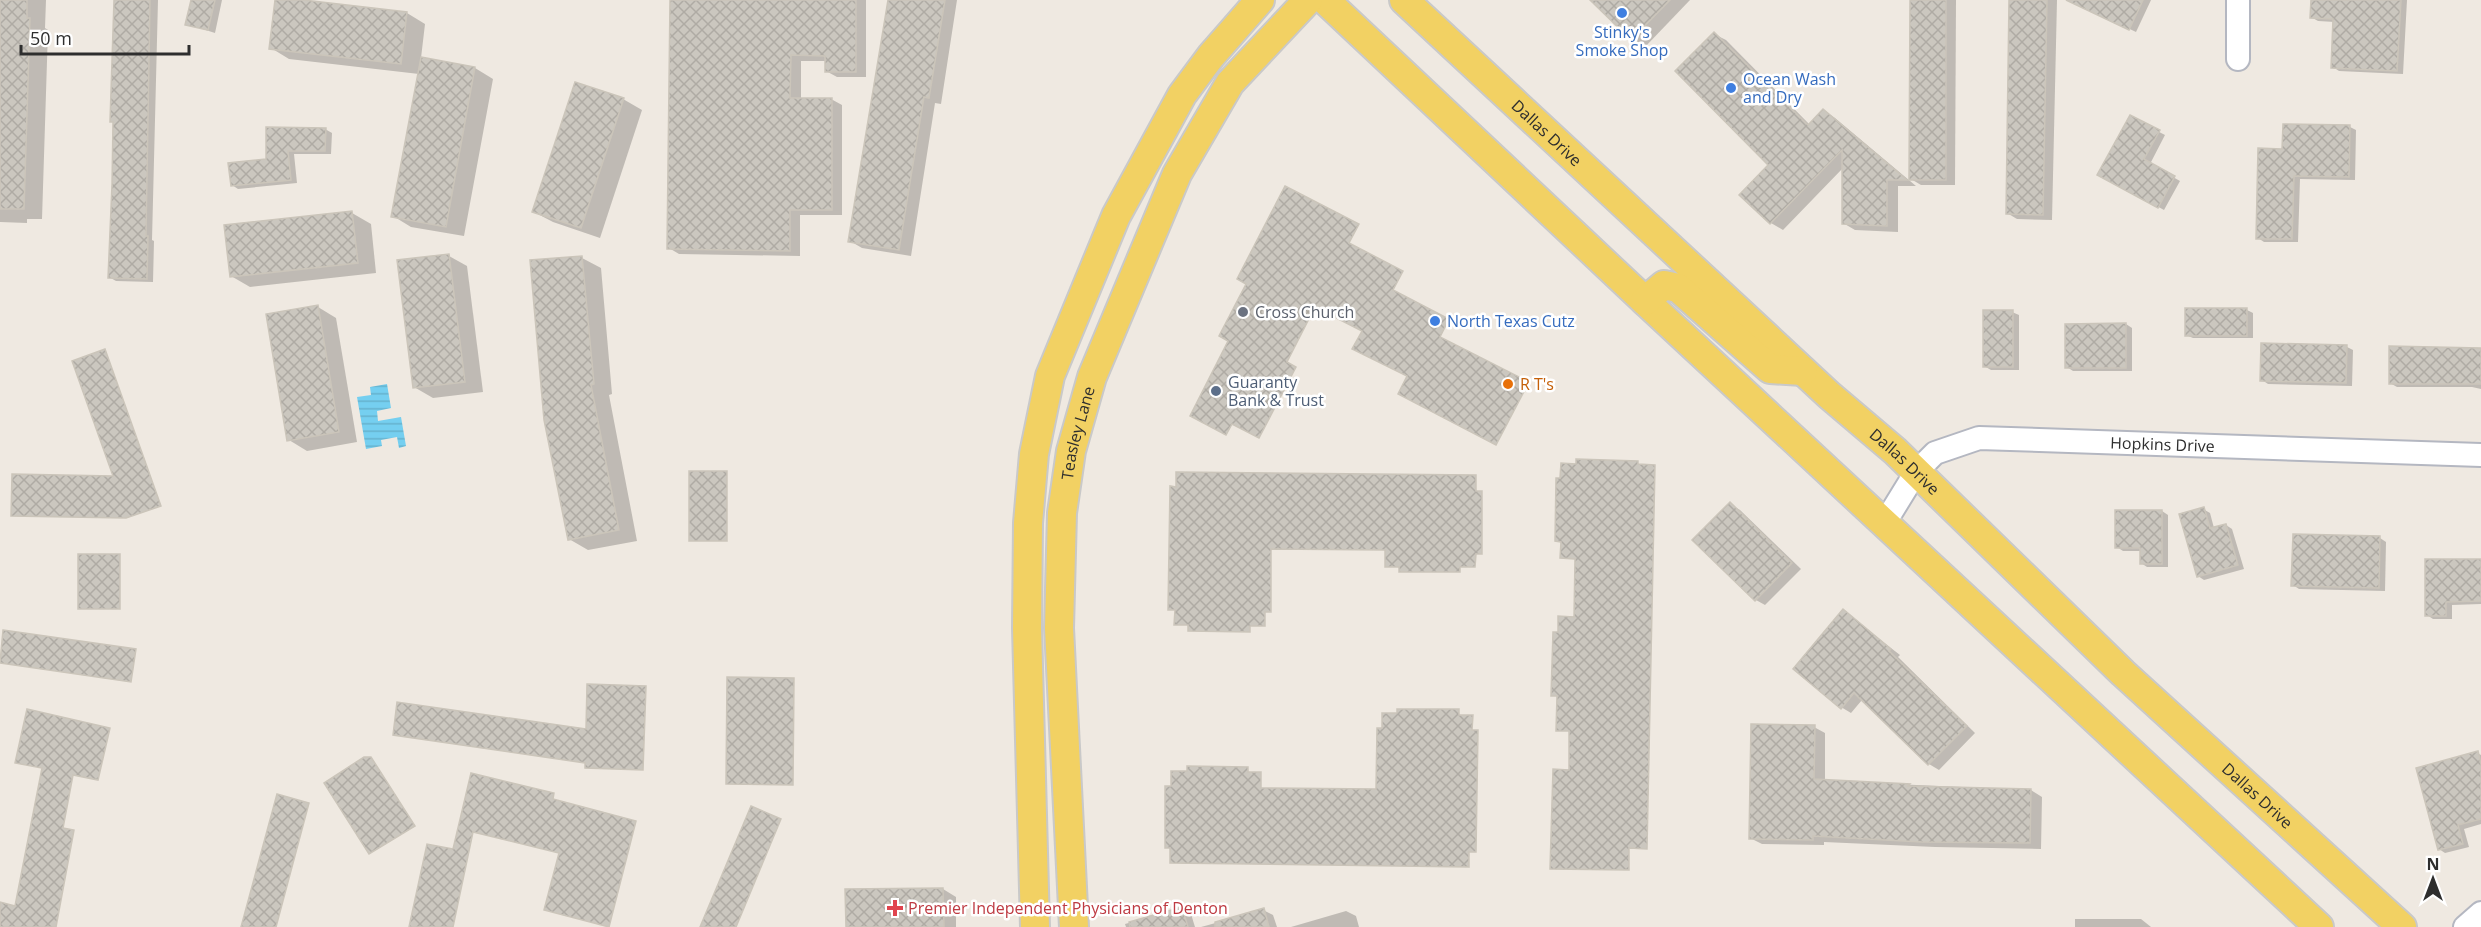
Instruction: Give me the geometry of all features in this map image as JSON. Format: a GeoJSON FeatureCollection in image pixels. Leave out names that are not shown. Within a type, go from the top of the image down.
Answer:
{"type":"FeatureCollection","features":[{"type":"Feature","properties":{"kind":"main road"},"geometry":{"type":"LineString","coordinates":[[1035,927],[1027,628],[1028,523],[1034,454],[1050,376],[1116,216],[1182,95],[1210,56],[1260,0]]}},
{"type":"Feature","properties":{"kind":"main road","name":"Teasley Lane"},"geometry":{"type":"LineString","coordinates":[[1074,927],[1059,628],[1062,513],[1071,451],[1092,377],[1177,174],[1230,83],[1308,0]]}},
{"type":"Feature","properties":{"kind":"main road"},"geometry":{"type":"LineString","coordinates":[[1325,0],[1884,524],[2319,927]]}},
{"type":"Feature","properties":{"kind":"main road","name":"Dallas Drive"},"geometry":{"type":"LineString","coordinates":[[1404,0],[1916,472],[2123,672],[2402,927]]}},
{"type":"Feature","properties":{"kind":"main road"},"geometry":{"type":"LineString","coordinates":[[1645,301],[1664,285],[1678,288],[1770,369],[1803,370]]}},
{"type":"Feature","properties":{"kind":"street"},"geometry":{"type":"LineString","coordinates":[[2238,0],[2238,59]]}},
{"type":"Feature","properties":{"kind":"street","name":"Hopkins Drive"},"geometry":{"type":"LineString","coordinates":[[1884,524],[1916,472],[1935,453],[1979,438],[2481,455]]}},
{"type":"Feature","properties":{"kind":"street"},"geometry":{"type":"LineString","coordinates":[[2465,927],[2481,913]]}},
{"type":"Feature","properties":{"kind":"water"},"geometry":{"type":"Polygon","coordinates":[[[387,384],[391,408],[377,411],[378,421],[401,417],[406,446],[399,448],[397,437],[381,440],[382,446],[366,449],[357,397],[371,395],[370,387],[387,384]]]}},
{"type":"Feature","properties":{"kind":"building"},"geometry":{"type":"Polygon","coordinates":[[[0,0],[27,0],[27,18],[30,18],[24,209],[0,209],[0,0]]]}},
{"type":"Feature","properties":{"kind":"building"},"geometry":{"type":"Polygon","coordinates":[[[114,0],[150,0],[147,279],[108,278],[112,185],[113,122],[110,122],[114,0]]]}},
{"type":"Feature","properties":{"kind":"building"},"geometry":{"type":"Polygon","coordinates":[[[191,0],[215,0],[208,30],[185,25],[191,0]]]}},
{"type":"Feature","properties":{"kind":"building"},"geometry":{"type":"Polygon","coordinates":[[[275,0],[304,0],[407,12],[401,64],[269,49],[275,0]]]}},
{"type":"Feature","properties":{"kind":"building"},"geometry":{"type":"Polygon","coordinates":[[[670,0],[856,0],[856,72],[825,72],[825,56],[791,55],[790,98],[832,98],[832,210],[790,210],[790,251],[667,249],[670,0]]]}},
{"type":"Feature","properties":{"kind":"building"},"geometry":{"type":"Polygon","coordinates":[[[888,0],[945,0],[929,98],[924,97],[899,250],[848,242],[888,0]]]}},
{"type":"Feature","properties":{"kind":"building"},"geometry":{"type":"Polygon","coordinates":[[[1590,0],[1670,0],[1631,40],[1590,0]]]}},
{"type":"Feature","properties":{"kind":"building"},"geometry":{"type":"Polygon","coordinates":[[[1910,0],[1946,0],[1946,180],[1909,180],[1910,0]]]}},
{"type":"Feature","properties":{"kind":"building"},"geometry":{"type":"Polygon","coordinates":[[[2009,0],[2047,0],[2043,215],[2006,214],[2009,0]]]}},
{"type":"Feature","properties":{"kind":"building"},"geometry":{"type":"Polygon","coordinates":[[[2066,0],[2143,0],[2129,30],[2066,0]]]}},
{"type":"Feature","properties":{"kind":"building"},"geometry":{"type":"Polygon","coordinates":[[[2311,0],[2401,0],[2397,71],[2331,68],[2333,19],[2310,18],[2311,0]]]}},
{"type":"Feature","properties":{"kind":"building"},"geometry":{"type":"Polygon","coordinates":[[[1714,32],[1808,125],[1823,109],[1907,180],[1887,180],[1887,226],[1842,224],[1842,150],[1770,224],[1739,195],[1768,165],[1675,71],[1714,32]]]}},
{"type":"Feature","properties":{"kind":"building"},"geometry":{"type":"Polygon","coordinates":[[[421,57],[475,67],[446,227],[391,217],[421,57]]]}},
{"type":"Feature","properties":{"kind":"building"},"geometry":{"type":"Polygon","coordinates":[[[575,82],[624,98],[581,228],[532,212],[575,82]]]}},
{"type":"Feature","properties":{"kind":"building"},"geometry":{"type":"Polygon","coordinates":[[[2130,115],[2160,130],[2144,159],[2175,176],[2158,208],[2097,175],[2130,115]]]}},
{"type":"Feature","properties":{"kind":"building"},"geometry":{"type":"Polygon","coordinates":[[[2283,124],[2350,125],[2349,177],[2294,176],[2292,239],[2256,239],[2258,148],[2282,149],[2283,124]]]}},
{"type":"Feature","properties":{"kind":"building"},"geometry":{"type":"Polygon","coordinates":[[[266,127],[326,128],[325,151],[288,151],[291,180],[231,186],[228,163],[266,159],[266,127]]]}},
{"type":"Feature","properties":{"kind":"building"},"geometry":{"type":"Polygon","coordinates":[[[1285,186],[1359,224],[1349,243],[1403,271],[1393,290],[1449,319],[1440,337],[1529,382],[1496,445],[1398,394],[1407,376],[1352,349],[1362,331],[1315,307],[1287,362],[1296,367],[1259,438],[1232,424],[1226,435],[1190,416],[1228,341],[1219,336],[1246,284],[1237,279],[1285,186]]]}},
{"type":"Feature","properties":{"kind":"building"},"geometry":{"type":"Polygon","coordinates":[[[352,211],[358,263],[230,277],[224,225],[352,211]]]}},
{"type":"Feature","properties":{"kind":"building"},"geometry":{"type":"Polygon","coordinates":[[[449,254],[465,382],[413,388],[397,260],[449,254]]]}},
{"type":"Feature","properties":{"kind":"building"},"geometry":{"type":"Polygon","coordinates":[[[582,256],[594,384],[591,385],[619,530],[568,540],[544,420],[530,260],[582,256]]]}},
{"type":"Feature","properties":{"kind":"building"},"geometry":{"type":"Polygon","coordinates":[[[318,305],[339,432],[287,441],[266,314],[318,305]]]}},
{"type":"Feature","properties":{"kind":"building"},"geometry":{"type":"Polygon","coordinates":[[[2185,308],[2247,308],[2247,336],[2185,336],[2185,308]]]}},
{"type":"Feature","properties":{"kind":"building"},"geometry":{"type":"Polygon","coordinates":[[[1983,310],[2013,310],[2013,367],[1983,367],[1983,310]]]}},
{"type":"Feature","properties":{"kind":"building"},"geometry":{"type":"Polygon","coordinates":[[[2126,323],[2126,368],[2065,368],[2065,324],[2126,323]]]}},
{"type":"Feature","properties":{"kind":"building"},"geometry":{"type":"Polygon","coordinates":[[[2261,343],[2347,345],[2346,383],[2260,381],[2261,343]]]}},
{"type":"Feature","properties":{"kind":"building"},"geometry":{"type":"Polygon","coordinates":[[[2389,346],[2481,348],[2481,384],[2389,384],[2389,346]]]}},
{"type":"Feature","properties":{"kind":"building"},"geometry":{"type":"Polygon","coordinates":[[[105,349],[161,506],[126,518],[11,516],[12,474],[113,476],[72,361],[105,349]]]}},
{"type":"Feature","properties":{"kind":"building"},"geometry":{"type":"Polygon","coordinates":[[[1576,459],[1638,461],[1638,464],[1655,465],[1647,849],[1629,848],[1629,870],[1550,869],[1553,769],[1569,770],[1569,731],[1556,731],[1557,696],[1551,696],[1553,632],[1558,632],[1558,616],[1574,617],[1575,559],[1560,558],[1561,542],[1555,541],[1556,478],[1560,478],[1561,463],[1576,464],[1576,459]]]}},
{"type":"Feature","properties":{"kind":"building"},"geometry":{"type":"Polygon","coordinates":[[[689,471],[727,471],[727,541],[689,541],[689,471]]]}},
{"type":"Feature","properties":{"kind":"building"},"geometry":{"type":"Polygon","coordinates":[[[1176,472],[1476,475],[1476,491],[1482,491],[1482,554],[1476,554],[1475,567],[1460,567],[1460,572],[1399,572],[1399,567],[1385,567],[1385,550],[1271,549],[1271,612],[1265,612],[1265,626],[1250,626],[1250,632],[1188,631],[1188,625],[1174,625],[1175,610],[1168,610],[1170,486],[1176,487],[1176,472]]]}},
{"type":"Feature","properties":{"kind":"building"},"geometry":{"type":"Polygon","coordinates":[[[1730,502],[1792,563],[1755,601],[1692,540],[1730,502]]]}},
{"type":"Feature","properties":{"kind":"building"},"geometry":{"type":"Polygon","coordinates":[[[2204,507],[2210,528],[2226,524],[2238,565],[2197,577],[2179,514],[2204,507]]]}},
{"type":"Feature","properties":{"kind":"building"},"geometry":{"type":"Polygon","coordinates":[[[2115,510],[2162,510],[2162,564],[2140,564],[2140,548],[2115,548],[2115,510]]]}},
{"type":"Feature","properties":{"kind":"building"},"geometry":{"type":"Polygon","coordinates":[[[2293,534],[2380,536],[2379,588],[2291,586],[2293,534]]]}},
{"type":"Feature","properties":{"kind":"building"},"geometry":{"type":"Polygon","coordinates":[[[78,554],[120,554],[120,609],[78,609],[78,554]]]}},
{"type":"Feature","properties":{"kind":"building"},"geometry":{"type":"Polygon","coordinates":[[[2425,559],[2481,559],[2481,601],[2446,602],[2446,616],[2425,616],[2425,559]]]}},
{"type":"Feature","properties":{"kind":"building"},"geometry":{"type":"Polygon","coordinates":[[[1843,609],[1891,649],[1889,651],[1967,726],[1928,765],[1854,693],[1841,709],[1793,669],[1843,609]]]}},
{"type":"Feature","properties":{"kind":"building"},"geometry":{"type":"Polygon","coordinates":[[[3,630],[136,649],[131,682],[0,663],[3,630]]]}},
{"type":"Feature","properties":{"kind":"building"},"geometry":{"type":"Polygon","coordinates":[[[727,677],[794,678],[793,785],[726,784],[727,677]]]}},
{"type":"Feature","properties":{"kind":"building"},"geometry":{"type":"Polygon","coordinates":[[[587,684],[646,686],[643,770],[585,768],[585,763],[393,735],[397,702],[586,729],[587,684]]]}},
{"type":"Feature","properties":{"kind":"building"},"geometry":{"type":"Polygon","coordinates":[[[27,709],[110,728],[98,780],[73,775],[63,828],[74,830],[56,927],[0,927],[0,902],[15,906],[42,768],[15,763],[27,709]]]}},
{"type":"Feature","properties":{"kind":"building"},"geometry":{"type":"Polygon","coordinates":[[[1397,709],[1459,709],[1459,715],[1473,715],[1472,730],[1478,730],[1476,852],[1469,852],[1469,867],[1170,863],[1170,848],[1165,848],[1165,786],[1171,786],[1171,771],[1187,771],[1187,766],[1248,767],[1248,772],[1261,772],[1261,788],[1376,789],[1377,728],[1382,728],[1382,713],[1397,713],[1397,709]]]}},
{"type":"Feature","properties":{"kind":"building"},"geometry":{"type":"Polygon","coordinates":[[[1751,724],[1815,725],[1814,779],[1910,784],[1908,786],[2031,789],[2030,843],[1922,842],[1813,836],[1813,840],[1749,839],[1751,724]]]}},
{"type":"Feature","properties":{"kind":"building"},"geometry":{"type":"Polygon","coordinates":[[[2478,751],[2481,764],[2481,819],[2458,825],[2463,844],[2438,850],[2416,768],[2478,751]]]}},
{"type":"Feature","properties":{"kind":"building"},"geometry":{"type":"Polygon","coordinates":[[[364,757],[371,757],[415,826],[369,854],[324,783],[364,757]]]}},
{"type":"Feature","properties":{"kind":"building"},"geometry":{"type":"Polygon","coordinates":[[[471,773],[554,793],[553,799],[636,821],[609,927],[544,910],[559,853],[473,832],[453,927],[409,927],[427,844],[453,849],[471,773]]]}},
{"type":"Feature","properties":{"kind":"building"},"geometry":{"type":"Polygon","coordinates":[[[277,794],[309,803],[276,927],[241,927],[277,794]]]}},
{"type":"Feature","properties":{"kind":"building"},"geometry":{"type":"Polygon","coordinates":[[[751,806],[781,819],[736,927],[700,927],[751,806]]]}},
{"type":"Feature","properties":{"kind":"building","name":"Premier Independent Physicians of Denton"},"geometry":{"type":"Polygon","coordinates":[[[943,888],[944,927],[846,927],[845,889],[943,888]]]}},
{"type":"Feature","properties":{"kind":"building"},"geometry":{"type":"Polygon","coordinates":[[[1182,907],[1188,927],[1130,927],[1129,922],[1182,907]]]}},
{"type":"Feature","properties":{"kind":"building"},"geometry":{"type":"Polygon","coordinates":[[[1264,908],[1269,927],[1215,927],[1215,922],[1264,908]]]}},
{"type":"Feature","properties":{"kind":"place","name":"Stinky's Smoke Shop"},"geometry":{"type":"Point","coordinates":[1622,13]}},
{"type":"Feature","properties":{"kind":"place","name":"Ocean Wash and Dry"},"geometry":{"type":"Point","coordinates":[1731,88]}},
{"type":"Feature","properties":{"kind":"place","name":"Cross Church"},"geometry":{"type":"Point","coordinates":[1243,312]}},
{"type":"Feature","properties":{"kind":"place","name":"North Texas Cutz"},"geometry":{"type":"Point","coordinates":[1435,321]}},
{"type":"Feature","properties":{"kind":"place","name":"R T's"},"geometry":{"type":"Point","coordinates":[1508,384]}},
{"type":"Feature","properties":{"kind":"place","name":"Guaranty Bank & Trust"},"geometry":{"type":"Point","coordinates":[1216,391]}},
{"type":"Feature","properties":{"kind":"place","name":"Premier Independent Physicians of Denton"},"geometry":{"type":"Point","coordinates":[895,908]}}]}
